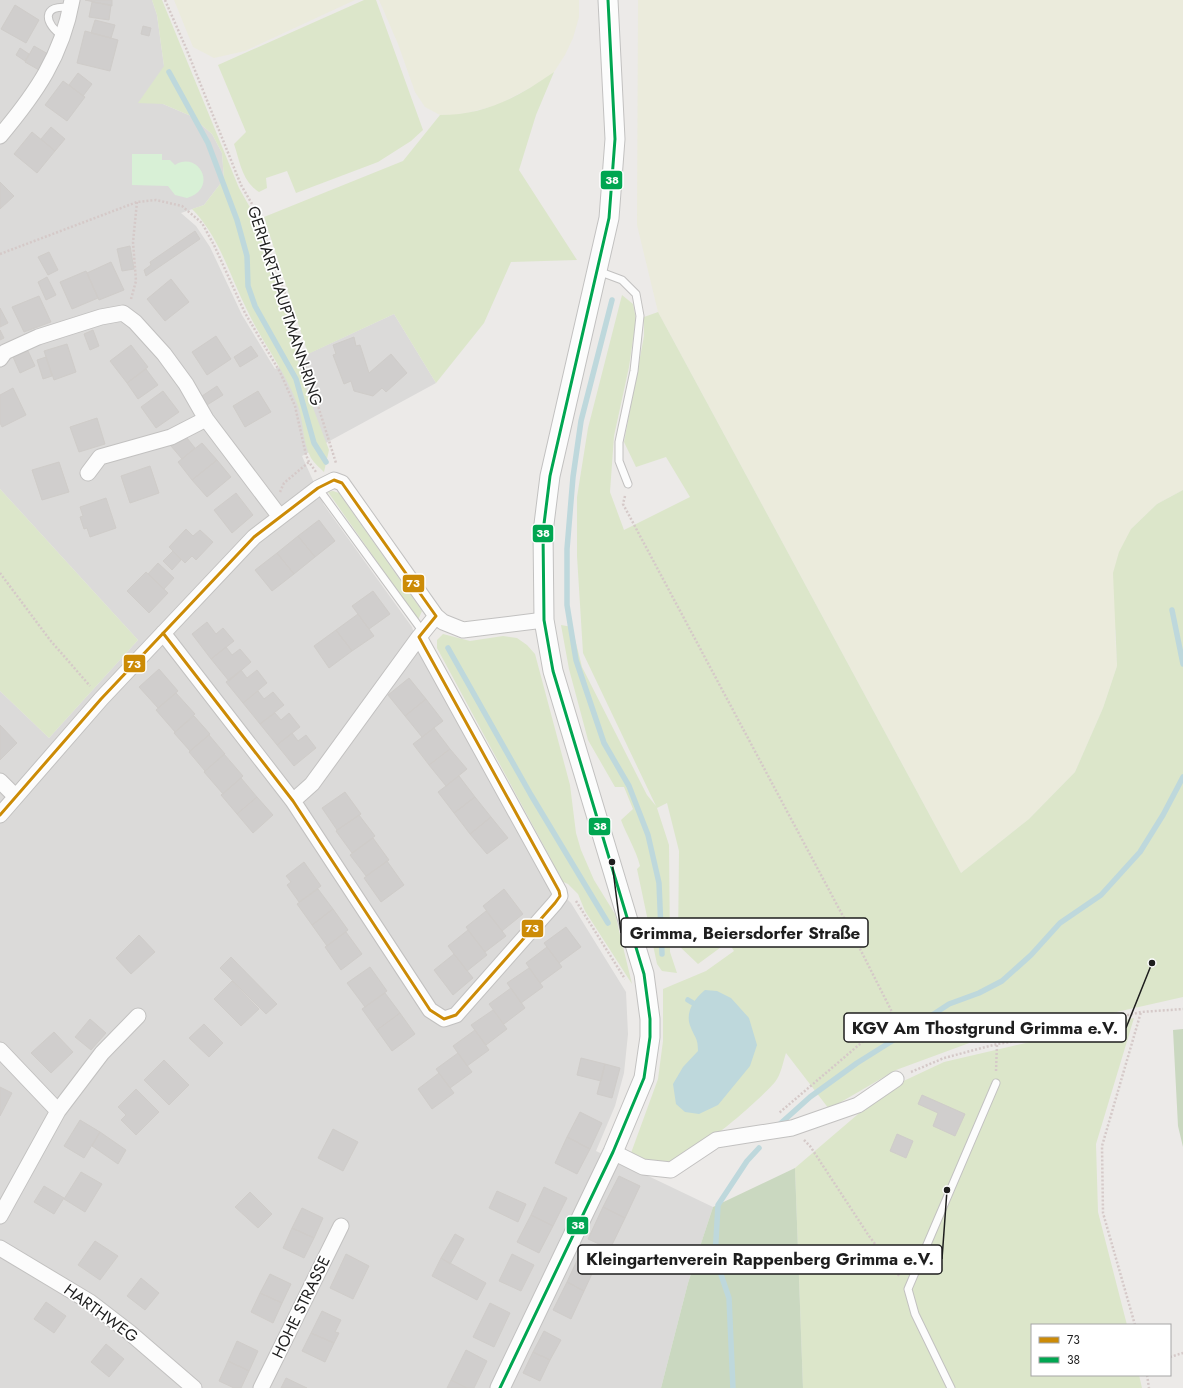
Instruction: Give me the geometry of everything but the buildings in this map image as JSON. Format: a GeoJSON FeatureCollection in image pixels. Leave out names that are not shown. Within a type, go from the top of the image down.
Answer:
{"type":"FeatureCollection","features":[{"type":"Feature","properties":{"kind":"street"},"geometry":{"type":"LineString","coordinates":[[500,1388],[613,1152],[644,1078],[650,1037],[646,988],[624,903],[553,670],[544,620],[543,532],[549,483],[609,218],[616,139],[608,0]]}},
{"type":"Feature","properties":{"kind":"street"},"geometry":{"type":"LineString","coordinates":[[0,136],[30,100],[64,37],[72,4]]}},
{"type":"Feature","properties":{"kind":"street"},"geometry":{"type":"LineString","coordinates":[[0,359],[5,352],[38,336],[101,316],[123,312],[135,322],[164,354],[186,384],[206,419],[275,512]]}},
{"type":"Feature","properties":{"kind":"street"},"geometry":{"type":"LineString","coordinates":[[88,473],[100,457],[171,437],[206,419]]}},
{"type":"Feature","properties":{"kind":"street"},"geometry":{"type":"LineString","coordinates":[[0,814],[101,699],[254,537],[275,512],[334,480],[342,483],[436,616],[443,622],[463,630],[544,620]]}},
{"type":"Feature","properties":{"kind":"street"},"geometry":{"type":"LineString","coordinates":[[293,802],[312,784],[436,616]]}},
{"type":"Feature","properties":{"kind":"street"},"geometry":{"type":"LineString","coordinates":[[163,633],[293,802],[430,1010],[444,1019],[456,1014],[480,989],[560,896],[559,891],[421,635]]}},
{"type":"Feature","properties":{"kind":"street"},"geometry":{"type":"LineString","coordinates":[[0,781],[15,796]]}},
{"type":"Feature","properties":{"kind":"street"},"geometry":{"type":"LineString","coordinates":[[0,1216],[58,1111],[102,1053],[138,1016]]}},
{"type":"Feature","properties":{"kind":"street"},"geometry":{"type":"LineString","coordinates":[[0,1050],[58,1111]]}},
{"type":"Feature","properties":{"kind":"street"},"geometry":{"type":"LineString","coordinates":[[613,1152],[644,1167],[671,1170],[716,1140],[792,1128],[858,1106],[896,1079]]}},
{"type":"Feature","properties":{"kind":"street","name":"HOHE STRASSE"},"geometry":{"type":"LineString","coordinates":[[261,1388],[341,1226]]}},
{"type":"Feature","properties":{"kind":"street","name":"HARTHWEG"},"geometry":{"type":"LineString","coordinates":[[0,1248],[90,1302],[129,1332],[194,1388]]}},
{"type":"Feature","properties":{"kind":"lane"},"geometry":{"type":"LineString","coordinates":[[64,37],[56,32],[50,25],[49,13],[52,8],[57,6],[72,4]]}},
{"type":"Feature","properties":{"kind":"lane"},"geometry":{"type":"LineString","coordinates":[[598,271],[622,280],[636,294],[640,316],[634,370],[619,442],[619,461],[628,484]]}},
{"type":"Feature","properties":{"kind":"lane"},"geometry":{"type":"LineString","coordinates":[[322,486],[421,635]]}},
{"type":"Feature","properties":{"kind":"lane"},"geometry":{"type":"LineString","coordinates":[[951,1388],[915,1314],[908,1289],[996,1083]]}},
{"type":"Feature","properties":{"kind":"path","name":"GERHART-HAUPTMANN-RING"},"geometry":{"type":"LineString","coordinates":[[165,0],[241,185],[255,209],[286,298],[302,355],[331,443],[342,483]]}},
{"type":"Feature","properties":{"kind":"path"},"geometry":{"type":"LineString","coordinates":[[0,254],[137,202],[156,200],[182,206],[202,222],[245,313],[280,372],[295,406],[309,462],[322,486]]}},
{"type":"Feature","properties":{"kind":"path"},"geometry":{"type":"LineString","coordinates":[[123,312],[130,300],[136,281],[134,242],[137,202]]}},
{"type":"Feature","properties":{"kind":"path"},"geometry":{"type":"LineString","coordinates":[[275,512],[284,483],[309,462]]}},
{"type":"Feature","properties":{"kind":"path"},"geometry":{"type":"LineString","coordinates":[[628,484],[623,504],[852,932],[892,1012],[874,1032],[772,1119],[761,1134]]}},
{"type":"Feature","properties":{"kind":"path"},"geometry":{"type":"LineString","coordinates":[[0,573],[50,640],[101,699]]}},
{"type":"Feature","properties":{"kind":"path"},"geometry":{"type":"LineString","coordinates":[[559,891],[568,892],[574,898],[629,986]]}},
{"type":"Feature","properties":{"kind":"path"},"geometry":{"type":"LineString","coordinates":[[896,1079],[944,1058],[997,1044],[1022,1040],[1141,1012],[1183,1009]]}},
{"type":"Feature","properties":{"kind":"path"},"geometry":{"type":"LineString","coordinates":[[1135,1324],[1103,1213],[1102,1146],[1141,1012]]}},
{"type":"Feature","properties":{"kind":"path"},"geometry":{"type":"LineString","coordinates":[[996,1083],[997,1044]]}},
{"type":"Feature","properties":{"kind":"path"},"geometry":{"type":"LineString","coordinates":[[792,1128],[810,1146],[870,1236],[908,1289]]}},
{"type":"Feature","properties":{"kind":"path"},"geometry":{"type":"LineString","coordinates":[[1171,1357],[1183,1353]]}},
{"type":"Feature","properties":{"kind":"path"},"geometry":{"type":"LineString","coordinates":[[1147,1376],[1149,1388]]}},
{"type":"Feature","properties":{"kind":"shaded area"},"geometry":{"type":"Polygon","coordinates":[[[0,0],[152,0],[157,15],[164,66],[163,104],[191,116],[212,134],[222,153],[224,179],[204,205],[181,213],[196,226],[210,247],[242,315],[275,369],[394,314],[436,383],[302,456],[324,505],[412,627],[420,652],[552,884],[571,903],[626,992],[628,1034],[624,1073],[615,1106],[596,1151],[713,1207],[688,1283],[661,1388],[0,1388],[0,691],[49,738],[138,640],[0,489],[0,0]]]}},
{"type":"Feature","properties":{"kind":"shaded area"},"geometry":{"type":"Polygon","coordinates":[[[174,0],[355,0],[245,51],[214,58],[193,47],[174,0]]]}},
{"type":"Feature","properties":{"kind":"shaded area"},"geometry":{"type":"Polygon","coordinates":[[[379,0],[579,0],[579,17],[573,38],[565,55],[554,72],[537,84],[498,105],[459,115],[440,115],[425,107],[415,92],[398,44],[379,0]]]}},
{"type":"Feature","properties":{"kind":"shaded area"},"geometry":{"type":"Polygon","coordinates":[[[638,0],[1183,0],[1183,490],[1157,504],[1131,529],[1115,632],[1117,666],[1103,708],[1075,772],[1029,819],[961,873],[658,312],[637,225],[638,0]]]}},
{"type":"Feature","properties":{"kind":"green space"},"geometry":{"type":"Polygon","coordinates":[[[152,0],[162,0],[239,188],[252,211],[269,255],[283,300],[304,384],[329,450],[324,472],[315,464],[308,452],[301,417],[291,390],[253,322],[210,231],[192,209],[204,205],[224,179],[222,153],[212,134],[191,116],[163,104],[138,103],[164,66],[157,15],[152,0]]]}},
{"type":"Feature","properties":{"kind":"green space"},"geometry":{"type":"Polygon","coordinates":[[[364,0],[376,0],[423,130],[411,141],[378,162],[296,193],[287,171],[266,178],[267,188],[259,192],[253,188],[242,171],[234,144],[246,132],[218,65],[364,0]]]}},
{"type":"Feature","properties":{"kind":"green space"},"geometry":{"type":"Polygon","coordinates":[[[554,72],[536,115],[519,170],[577,260],[511,262],[484,323],[436,383],[394,314],[308,354],[264,217],[403,161],[440,115],[472,112],[501,103],[514,97],[554,72]]]}},
{"type":"Feature","properties":{"kind":"green space"},"geometry":{"type":"Polygon","coordinates":[[[132,154],[162,154],[162,160],[170,160],[175,165],[184,162],[192,163],[198,166],[202,172],[204,180],[202,187],[197,193],[187,198],[175,195],[168,186],[132,185],[132,154]]]}},
{"type":"Feature","properties":{"kind":"green space"},"geometry":{"type":"Polygon","coordinates":[[[622,295],[633,304],[636,319],[629,367],[614,436],[610,492],[624,530],[690,497],[666,457],[636,467],[624,442],[644,336],[644,317],[658,312],[961,873],[1029,819],[1075,772],[1103,708],[1117,666],[1113,573],[1119,552],[1131,529],[1157,504],[1183,490],[1183,997],[1068,1023],[972,1042],[896,1070],[829,1109],[786,1053],[779,1076],[767,1091],[739,1117],[704,1144],[674,1162],[663,1164],[646,1161],[631,1153],[658,1079],[663,1041],[663,989],[706,971],[734,951],[728,942],[698,964],[678,945],[679,851],[667,803],[657,808],[669,845],[670,952],[677,973],[662,971],[657,964],[637,869],[640,866],[621,820],[633,809],[624,787],[615,787],[588,740],[569,669],[561,625],[572,627],[582,667],[647,795],[656,806],[583,653],[577,556],[577,497],[588,428],[622,295]]]}},
{"type":"Feature","properties":{"kind":"green space"},"geometry":{"type":"Polygon","coordinates":[[[0,489],[138,640],[49,738],[0,691],[0,489]]]}},
{"type":"Feature","properties":{"kind":"green space"},"geometry":{"type":"Polygon","coordinates":[[[333,491],[339,493],[422,611],[418,620],[328,492],[333,491]]]}},
{"type":"Feature","properties":{"kind":"green space"},"geometry":{"type":"Polygon","coordinates":[[[443,634],[470,641],[503,636],[517,638],[527,645],[535,654],[570,785],[576,833],[581,850],[594,880],[615,914],[632,984],[585,911],[578,894],[568,884],[559,880],[552,861],[437,648],[437,640],[443,634]]]}},
{"type":"Feature","properties":{"kind":"green space"},"geometry":{"type":"Polygon","coordinates":[[[1134,1018],[1096,1144],[1098,1212],[1127,1324],[1031,1324],[1031,1376],[1139,1376],[1142,1388],[803,1388],[795,1168],[871,1103],[895,1085],[944,1062],[1134,1018]]]}},
{"type":"Feature","properties":{"kind":"green space"},"geometry":{"type":"Polygon","coordinates":[[[1183,1029],[1183,1147],[1178,1126],[1173,1030],[1183,1029]]]}},
{"type":"Feature","properties":{"kind":"green space"},"geometry":{"type":"Polygon","coordinates":[[[795,1168],[803,1388],[661,1388],[688,1283],[713,1207],[795,1168]]]}},
{"type":"Feature","properties":{"kind":"water"},"geometry":{"type":"Polygon","coordinates":[[[705,990],[717,991],[731,998],[749,1018],[757,1045],[750,1066],[718,1105],[699,1114],[685,1112],[676,1104],[673,1084],[683,1067],[698,1051],[697,1041],[689,1022],[689,1012],[694,1002],[705,990]]]}},
{"type":"Feature","properties":{"kind":"waterway"},"geometry":{"type":"LineString","coordinates":[[169,72],[208,143],[237,220],[247,256],[248,286],[255,306],[296,379],[314,443],[326,462]]}},
{"type":"Feature","properties":{"kind":"waterway"},"geometry":{"type":"LineString","coordinates":[[612,300],[581,421],[573,477],[567,549],[567,605],[576,660],[604,743],[629,786],[648,835],[659,883],[662,954]]}},
{"type":"Feature","properties":{"kind":"waterway"},"geometry":{"type":"LineString","coordinates":[[1172,610],[1183,664]]}},
{"type":"Feature","properties":{"kind":"waterway"},"geometry":{"type":"LineString","coordinates":[[448,648],[531,795],[608,923]]}},
{"type":"Feature","properties":{"kind":"waterway"},"geometry":{"type":"LineString","coordinates":[[780,1124],[810,1097],[857,1063],[949,1004],[979,993],[1002,981],[1031,955],[1060,923],[1101,895],[1140,852],[1163,815],[1183,777]]}},
{"type":"Feature","properties":{"kind":"waterway"},"geometry":{"type":"LineString","coordinates":[[688,1000],[693,1003]]}},
{"type":"Feature","properties":{"kind":"waterway"},"geometry":{"type":"LineString","coordinates":[[733,1388],[729,1298],[715,1257],[718,1205],[747,1161],[759,1148]]}},
{"type":"Feature","properties":{"kind":"transit line","name":"38"},"geometry":{"type":"LineString","coordinates":[[500,1388],[613,1152],[644,1078],[650,1037],[650,1019],[644,974],[553,671],[544,620],[543,532],[550,476],[609,218],[615,139],[608,0]]}},
{"type":"Feature","properties":{"kind":"transit line","name":"73"},"geometry":{"type":"LineString","coordinates":[[0,815],[101,699],[254,537],[318,488],[334,480],[342,483],[436,616],[419,637],[559,891],[560,896],[456,1015],[444,1019],[430,1010],[293,801],[163,633]]}},
{"type":"Feature","properties":{"kind":"place","name":"Grimma, Beiersdorfer Straße"},"geometry":{"type":"Point","coordinates":[612,862]}},
{"type":"Feature","properties":{"kind":"place","name":"KGV Am Thostgrund Grimma e.V."},"geometry":{"type":"Point","coordinates":[1152,963]}},
{"type":"Feature","properties":{"kind":"place","name":"Kleingartenverein Rappenberg Grimma e.V."},"geometry":{"type":"Point","coordinates":[947,1190]}}]}
